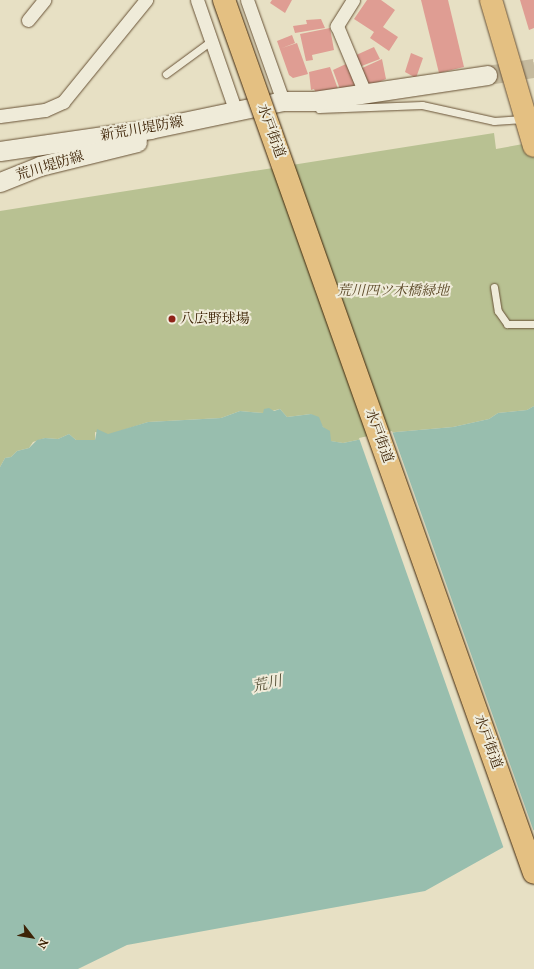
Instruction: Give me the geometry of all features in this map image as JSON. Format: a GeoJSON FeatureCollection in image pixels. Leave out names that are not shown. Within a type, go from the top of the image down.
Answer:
{"type":"FeatureCollection","features":[{"type":"Feature","properties":{"kind":"highway","name":"水戸街道"},"geometry":{"type":"LineString","coordinates":[[224,0],[534,873]]}},
{"type":"Feature","properties":{"kind":"highway"},"geometry":{"type":"LineString","coordinates":[[491,0],[531,119],[534,146]]}},
{"type":"Feature","properties":{"kind":"main road","name":"新荒川堤防線"},"geometry":{"type":"LineString","coordinates":[[0,151],[150,128],[235,110],[283,102],[314,101],[487,75]]}},
{"type":"Feature","properties":{"kind":"main road","name":"荒川堤防線"},"geometry":{"type":"LineString","coordinates":[[0,182],[40,166],[216,125],[226,120],[235,110]]}},
{"type":"Feature","properties":{"kind":"street"},"geometry":{"type":"LineString","coordinates":[[28,20],[44,0]]}},
{"type":"Feature","properties":{"kind":"street"},"geometry":{"type":"LineString","coordinates":[[0,116],[45,110],[63,102],[146,0]]}},
{"type":"Feature","properties":{"kind":"street"},"geometry":{"type":"LineString","coordinates":[[197,0],[235,110]]}},
{"type":"Feature","properties":{"kind":"street"},"geometry":{"type":"LineString","coordinates":[[247,0],[283,102]]}},
{"type":"Feature","properties":{"kind":"street"},"geometry":{"type":"LineString","coordinates":[[353,0],[337,26],[365,93]]}},
{"type":"Feature","properties":{"kind":"lane"},"geometry":{"type":"LineString","coordinates":[[166,74],[211,41]]}},
{"type":"Feature","properties":{"kind":"lane"},"geometry":{"type":"LineString","coordinates":[[283,102],[296,110],[422,105],[494,121],[531,119]]}},
{"type":"Feature","properties":{"kind":"lane"},"geometry":{"type":"LineString","coordinates":[[494,287],[498,311],[507,324],[513,326],[534,324]]}},
{"type":"Feature","properties":{"kind":"green space","name":"荒川四ツ木橋緑地"},"geometry":{"type":"Polygon","coordinates":[[[494,133],[496,149],[534,142],[534,406],[527,410],[498,413],[489,419],[453,427],[396,432],[343,443],[330,441],[323,427],[311,414],[287,417],[280,409],[263,413],[240,411],[221,418],[148,422],[108,435],[95,432],[95,440],[76,440],[69,434],[58,439],[45,438],[33,442],[29,448],[17,451],[11,457],[5,458],[0,467],[0,211],[494,133]]]}},
{"type":"Feature","properties":{"kind":"water","name":"荒川"},"geometry":{"type":"Polygon","coordinates":[[[534,406],[534,830],[425,891],[127,945],[78,969],[0,969],[0,467],[5,458],[11,457],[17,451],[29,448],[37,440],[45,438],[58,439],[69,434],[76,440],[95,440],[97,429],[108,434],[148,422],[221,418],[240,411],[263,413],[264,409],[269,408],[274,411],[280,409],[287,417],[311,414],[319,417],[323,427],[330,431],[331,441],[343,443],[396,432],[453,427],[489,419],[498,413],[527,410],[534,406]]]}},
{"type":"Feature","properties":{"kind":"pier"},"geometry":{"type":"Polygon","coordinates":[[[392,431],[534,832],[504,849],[359,438],[392,431]]]}},
{"type":"Feature","properties":{"kind":"building"},"geometry":{"type":"Polygon","coordinates":[[[272,0],[292,0],[285,13],[270,3],[272,0]]]}},
{"type":"Feature","properties":{"kind":"building"},"geometry":{"type":"Polygon","coordinates":[[[367,0],[381,0],[395,10],[383,27],[398,37],[389,51],[370,38],[374,32],[354,19],[367,0]]]}},
{"type":"Feature","properties":{"kind":"building"},"geometry":{"type":"Polygon","coordinates":[[[421,0],[448,0],[464,67],[439,73],[421,0]]]}},
{"type":"Feature","properties":{"kind":"building"},"geometry":{"type":"Polygon","coordinates":[[[520,0],[534,0],[534,28],[529,30],[520,0]]]}},
{"type":"Feature","properties":{"kind":"building"},"geometry":{"type":"Polygon","coordinates":[[[321,19],[325,28],[295,33],[293,26],[307,24],[306,20],[321,19]]]}},
{"type":"Feature","properties":{"kind":"building"},"geometry":{"type":"Polygon","coordinates":[[[330,28],[334,50],[312,55],[313,60],[306,61],[300,34],[330,28]]]}},
{"type":"Feature","properties":{"kind":"building"},"geometry":{"type":"Polygon","coordinates":[[[292,35],[295,43],[282,48],[297,43],[308,74],[293,78],[289,75],[277,41],[292,35]]]}},
{"type":"Feature","properties":{"kind":"building"},"geometry":{"type":"Polygon","coordinates":[[[374,47],[380,59],[359,67],[354,56],[374,47]]]}},
{"type":"Feature","properties":{"kind":"building"},"geometry":{"type":"Polygon","coordinates":[[[411,53],[423,58],[416,78],[405,72],[411,53]]]}},
{"type":"Feature","properties":{"kind":"building"},"geometry":{"type":"Polygon","coordinates":[[[382,59],[386,79],[367,87],[360,69],[382,59]]]}},
{"type":"Feature","properties":{"kind":"building"},"geometry":{"type":"Polygon","coordinates":[[[346,64],[356,86],[341,92],[333,70],[346,64]]]}},
{"type":"Feature","properties":{"kind":"building"},"geometry":{"type":"Polygon","coordinates":[[[330,67],[338,89],[317,95],[314,89],[311,90],[309,72],[330,67]]]}},
{"type":"Feature","properties":{"kind":"tunnel"},"geometry":{"type":"LineString","coordinates":[[487,75],[534,68]]}},
{"type":"Feature","properties":{"kind":"place","name":"八広野球場"},"geometry":{"type":"Point","coordinates":[172,319]}}]}
